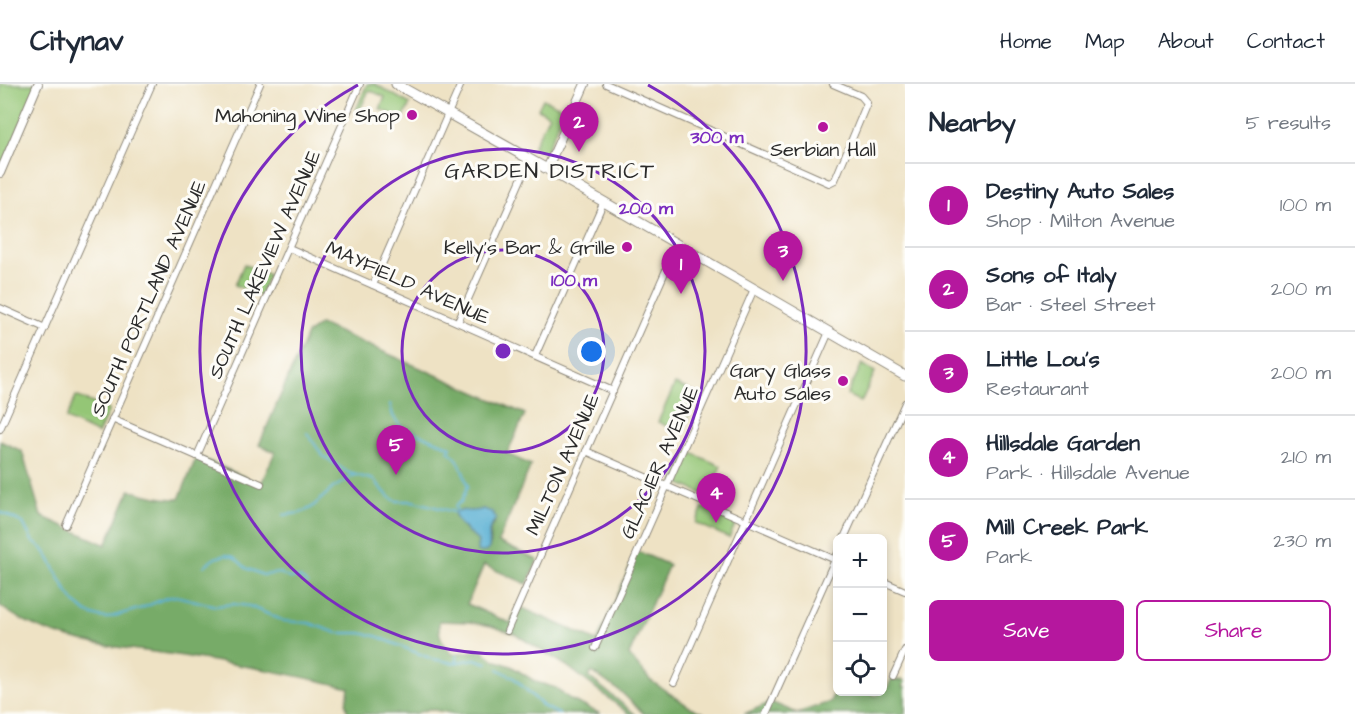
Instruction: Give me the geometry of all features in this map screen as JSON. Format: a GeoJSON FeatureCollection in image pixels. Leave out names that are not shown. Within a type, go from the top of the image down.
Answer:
{"type":"FeatureCollection","features":[{"type":"Feature","properties":{"kind":"main road"},"geometry":{"type":"LineString","coordinates":[[396,84],[905,374]]}},
{"type":"Feature","properties":{"kind":"street"},"geometry":{"type":"LineString","coordinates":[[0,173],[39,84]]}},
{"type":"Feature","properties":{"kind":"street"},"geometry":{"type":"LineString","coordinates":[[0,429],[152,84]]}},
{"type":"Feature","properties":{"kind":"street","name":"SOUTH PORTLAND AVENUE"},"geometry":{"type":"LineString","coordinates":[[66,525],[260,84]]}},
{"type":"Feature","properties":{"kind":"street","name":"SOUTH LAKEVIEW AVENUE"},"geometry":{"type":"LineString","coordinates":[[197,456],[360,84]]}},
{"type":"Feature","properties":{"kind":"street"},"geometry":{"type":"LineString","coordinates":[[373,285],[461,84]]}},
{"type":"Feature","properties":{"kind":"street"},"geometry":{"type":"LineString","coordinates":[[548,169],[585,84]]}},
{"type":"Feature","properties":{"kind":"street"},"geometry":{"type":"LineString","coordinates":[[606,84],[831,183],[835,180],[866,106],[866,101],[861,96],[833,84]]}},
{"type":"Feature","properties":{"kind":"street"},"geometry":{"type":"LineString","coordinates":[[458,322],[530,159]]}},
{"type":"Feature","properties":{"kind":"street"},"geometry":{"type":"LineString","coordinates":[[535,356],[603,201]]}},
{"type":"Feature","properties":{"kind":"street","name":"MILTON AVENUE"},"geometry":{"type":"LineString","coordinates":[[507,631],[677,245]]}},
{"type":"Feature","properties":{"kind":"street","name":"MAYFIELD AVENUE"},"geometry":{"type":"LineString","coordinates":[[289,248],[613,391]]}},
{"type":"Feature","properties":{"kind":"street","name":"GLACIER AVENUE"},"geometry":{"type":"LineString","coordinates":[[595,648],[754,289]]}},
{"type":"Feature","properties":{"kind":"street"},"geometry":{"type":"LineString","coordinates":[[0,308],[45,328]]}},
{"type":"Feature","properties":{"kind":"street"},"geometry":{"type":"LineString","coordinates":[[674,682],[829,332]]}},
{"type":"Feature","properties":{"kind":"street"},"geometry":{"type":"LineString","coordinates":[[846,534],[905,403]]}},
{"type":"Feature","properties":{"kind":"street"},"geometry":{"type":"LineString","coordinates":[[112,419],[261,484]]}},
{"type":"Feature","properties":{"kind":"street"},"geometry":{"type":"LineString","coordinates":[[586,451],[833,557]]}},
{"type":"Feature","properties":{"kind":"street"},"geometry":{"type":"LineString","coordinates":[[766,714],[833,565]]}},
{"type":"Feature","properties":{"kind":"street"},"geometry":{"type":"LineString","coordinates":[[887,583],[905,591]]}},
{"type":"Feature","properties":{"kind":"street"},"geometry":{"type":"LineString","coordinates":[[893,676],[905,650]]}},
{"type":"Feature","properties":{"kind":"green space"},"geometry":{"type":"Polygon","coordinates":[[[0,84],[38,84],[0,173],[0,84]]]}},
{"type":"Feature","properties":{"kind":"green space"},"geometry":{"type":"Polygon","coordinates":[[[367,84],[375,84],[410,104],[403,119],[380,109],[385,97],[369,90],[360,110],[356,110],[367,84]]]}},
{"type":"Feature","properties":{"kind":"green space"},"geometry":{"type":"Polygon","coordinates":[[[543,99],[565,109],[545,153],[533,147],[549,115],[538,109],[543,99]]]}},
{"type":"Feature","properties":{"kind":"green space"},"geometry":{"type":"Polygon","coordinates":[[[244,264],[269,275],[260,295],[235,285],[244,264]]]}},
{"type":"Feature","properties":{"kind":"green space"},"geometry":{"type":"Polygon","coordinates":[[[319,325],[327,327],[525,414],[507,454],[531,465],[498,542],[538,560],[527,584],[484,565],[467,604],[510,623],[518,606],[597,641],[637,551],[669,565],[629,655],[650,680],[690,707],[705,714],[644,714],[621,692],[592,672],[589,677],[635,714],[629,714],[567,666],[515,634],[470,622],[439,621],[441,639],[452,654],[482,650],[494,660],[511,666],[536,682],[556,688],[571,700],[601,714],[455,714],[429,709],[414,714],[348,714],[346,704],[349,688],[246,666],[65,637],[21,619],[0,606],[0,441],[22,451],[41,516],[106,545],[130,490],[154,497],[179,499],[197,456],[261,484],[275,452],[259,445],[307,334],[319,325]],[[483,509],[473,513],[461,510],[455,516],[464,529],[478,541],[477,548],[489,548],[490,529],[495,522],[483,509]]]}},
{"type":"Feature","properties":{"kind":"green space"},"geometry":{"type":"Polygon","coordinates":[[[862,364],[875,372],[861,402],[847,395],[862,364]]]}},
{"type":"Feature","properties":{"kind":"green space"},"geometry":{"type":"Polygon","coordinates":[[[675,384],[698,394],[681,433],[658,422],[675,384]]]}},
{"type":"Feature","properties":{"kind":"green space"},"geometry":{"type":"Polygon","coordinates":[[[76,396],[109,410],[98,434],[66,419],[76,396]]]}},
{"type":"Feature","properties":{"kind":"green space"},"geometry":{"type":"Polygon","coordinates":[[[687,451],[721,466],[708,496],[674,481],[687,451]]]}},
{"type":"Feature","properties":{"kind":"green space"},"geometry":{"type":"Polygon","coordinates":[[[703,508],[736,523],[729,538],[696,523],[703,508]]]}},
{"type":"Feature","properties":{"kind":"green space"},"geometry":{"type":"Polygon","coordinates":[[[892,678],[905,681],[903,686],[905,687],[905,714],[744,714],[771,702],[797,713],[830,702],[833,695],[887,696],[887,689],[892,678]]]}},
{"type":"Feature","properties":{"kind":"water"},"geometry":{"type":"Polygon","coordinates":[[[483,509],[492,512],[496,518],[489,531],[488,549],[483,552],[477,551],[478,541],[461,525],[454,512],[483,509]]]}},
{"type":"Feature","properties":{"kind":"waterway"},"geometry":{"type":"LineString","coordinates":[[390,404],[393,416],[401,427],[451,447],[448,451],[459,462],[468,486],[461,502],[455,506],[457,510]]}},
{"type":"Feature","properties":{"kind":"waterway"},"geometry":{"type":"LineString","coordinates":[[307,433],[323,456],[349,473],[374,480],[389,497],[396,501],[413,501],[454,512]]}},
{"type":"Feature","properties":{"kind":"waterway"},"geometry":{"type":"LineString","coordinates":[[283,515],[300,513],[311,508],[333,488],[355,475]]}},
{"type":"Feature","properties":{"kind":"waterway"},"geometry":{"type":"LineString","coordinates":[[0,512],[23,523],[33,542],[42,548],[49,558],[76,604],[87,613],[99,617],[107,618],[176,596],[216,606],[233,604],[249,606],[284,621],[309,623],[337,633],[376,636],[432,659],[452,663],[475,659],[487,663]]}},
{"type":"Feature","properties":{"kind":"waterway"},"geometry":{"type":"LineString","coordinates":[[204,566],[215,558],[226,555],[234,557],[246,568],[263,575],[280,573],[289,578],[300,578],[308,584]]}},
{"type":"Feature","properties":{"kind":"waterway"},"geometry":{"type":"LineString","coordinates":[[457,654],[457,662]]}},
{"type":"Feature","properties":{"kind":"waterway"},"geometry":{"type":"LineString","coordinates":[[498,669],[514,678],[544,707],[559,714]]}},
{"type":"Feature","properties":{"kind":"place","name":"Mahoning Wine Shop"},"geometry":{"type":"Point","coordinates":[412,115]}},
{"type":"Feature","properties":{"kind":"place","name":"Serbian Hall"},"geometry":{"type":"Point","coordinates":[823,127]}},
{"type":"Feature","properties":{"kind":"place","name":"Sons of Italy"},"geometry":{"type":"Point","coordinates":[579,152]}},
{"type":"Feature","properties":{"kind":"place","name":"Kelly's Bar & Grille"},"geometry":{"type":"Point","coordinates":[627,247]}},
{"type":"Feature","properties":{"kind":"place","name":"Little Lou's"},"geometry":{"type":"Point","coordinates":[783,281]}},
{"type":"Feature","properties":{"kind":"place","name":"Destiny Auto Sales"},"geometry":{"type":"Point","coordinates":[681,294]}},
{"type":"Feature","properties":{"kind":"place","name":"Gary Glass Auto Sales"},"geometry":{"type":"Point","coordinates":[843,381]}},
{"type":"Feature","properties":{"kind":"place","name":"Mill Creek Park"},"geometry":{"type":"Point","coordinates":[396,475]}},
{"type":"Feature","properties":{"kind":"place","name":"Hillsdale Garden"},"geometry":{"type":"Point","coordinates":[716,523]}},
{"type":"Feature","properties":{"kind":"district","name":"GARDEN DISTRICT"},"geometry":{"type":"Point","coordinates":[550,170]}}]}
